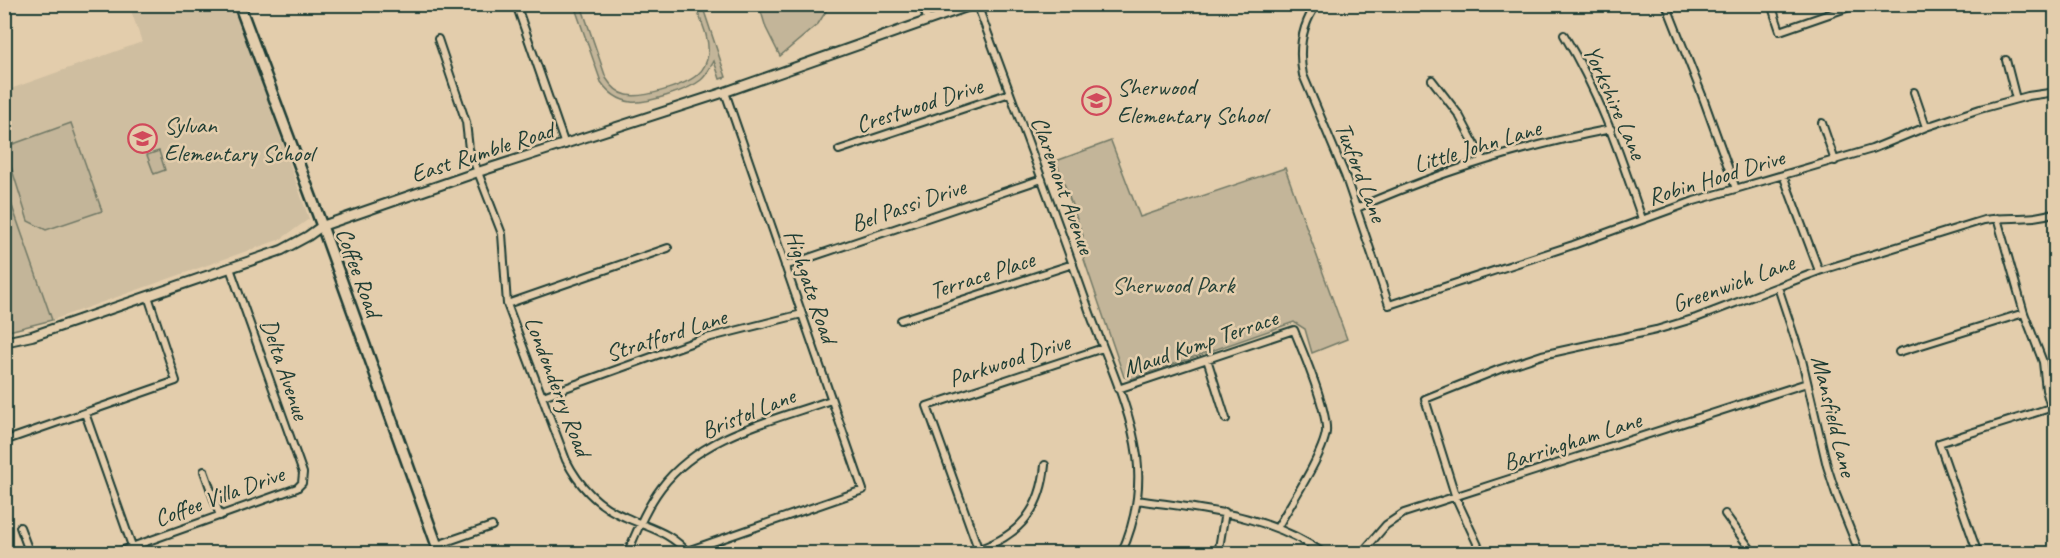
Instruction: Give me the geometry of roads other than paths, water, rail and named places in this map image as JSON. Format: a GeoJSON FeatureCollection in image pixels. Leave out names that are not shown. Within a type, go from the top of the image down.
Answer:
{"type":"FeatureCollection","features":[{"type":"Feature","properties":{"kind":"main road","name":"Coffee Road"},"geometry":{"type":"LineString","coordinates":[[239,4],[322,226],[438,549]]}},
{"type":"Feature","properties":{"kind":"street"},"geometry":{"type":"LineString","coordinates":[[516,4],[565,145]]}},
{"type":"Feature","properties":{"kind":"street"},"geometry":{"type":"LineString","coordinates":[[922,4],[928,21]]}},
{"type":"Feature","properties":{"kind":"street","name":"East Rumble Road"},"geometry":{"type":"LineString","coordinates":[[4,342],[32,336],[282,250],[322,226],[478,172],[725,92],[976,4]]}},
{"type":"Feature","properties":{"kind":"street","name":"Claremont Avenue"},"geometry":{"type":"LineString","coordinates":[[976,4],[1073,264],[1134,438],[1138,477],[1137,500],[1128,537],[1121,554]]}},
{"type":"Feature","properties":{"kind":"street","name":"Tuxford Lane"},"geometry":{"type":"LineString","coordinates":[[1317,4],[1306,22],[1300,51],[1302,69],[1358,208],[1389,305]]}},
{"type":"Feature","properties":{"kind":"street"},"geometry":{"type":"LineString","coordinates":[[1666,4],[1736,189]]}},
{"type":"Feature","properties":{"kind":"street"},"geometry":{"type":"LineString","coordinates":[[1771,4],[1780,30],[1858,4]]}},
{"type":"Feature","properties":{"kind":"street","name":"Yorkshire Lane"},"geometry":{"type":"LineString","coordinates":[[1564,36],[1593,87],[1611,129],[1642,219]]}},
{"type":"Feature","properties":{"kind":"street","name":"Londonderry Road"},"geometry":{"type":"LineString","coordinates":[[438,39],[466,122],[470,150],[502,234],[507,304],[566,460],[579,482],[602,505],[621,516],[668,535],[688,552]]}},
{"type":"Feature","properties":{"kind":"street"},"geometry":{"type":"LineString","coordinates":[[2006,60],[2016,99]]}},
{"type":"Feature","properties":{"kind":"street"},"geometry":{"type":"LineString","coordinates":[[1432,80],[1459,115],[1483,160]]}},
{"type":"Feature","properties":{"kind":"street","name":"Highgate Road"},"geometry":{"type":"LineString","coordinates":[[688,552],[863,490],[725,92]]}},
{"type":"Feature","properties":{"kind":"street"},"geometry":{"type":"LineString","coordinates":[[1914,92],[1926,127]]}},
{"type":"Feature","properties":{"kind":"street","name":"Robin Hood Drive"},"geometry":{"type":"LineString","coordinates":[[1389,305],[1573,245],[1642,219],[1835,161],[1926,127],[2016,99],[2055,92]]}},
{"type":"Feature","properties":{"kind":"street","name":"Crestwood Drive"},"geometry":{"type":"LineString","coordinates":[[839,150],[1010,93]]}},
{"type":"Feature","properties":{"kind":"street"},"geometry":{"type":"LineString","coordinates":[[1822,123],[1835,161]]}},
{"type":"Feature","properties":{"kind":"street","name":"Little John Lane"},"geometry":{"type":"LineString","coordinates":[[1358,208],[1412,185],[1483,160],[1611,129]]}},
{"type":"Feature","properties":{"kind":"street"},"geometry":{"type":"LineString","coordinates":[[1783,175],[1819,271]]}},
{"type":"Feature","properties":{"kind":"street","name":"Bel Passi Drive"},"geometry":{"type":"LineString","coordinates":[[785,266],[1042,179]]}},
{"type":"Feature","properties":{"kind":"street","name":"Greenwich Lane"},"geometry":{"type":"LineString","coordinates":[[1456,498],[1425,399],[1459,384],[1532,358],[1686,321],[1734,305],[1819,271],[1984,220],[2032,219],[2055,212]]}},
{"type":"Feature","properties":{"kind":"street"},"geometry":{"type":"LineString","coordinates":[[1997,218],[2024,312],[2043,362],[2055,425]]}},
{"type":"Feature","properties":{"kind":"street"},"geometry":{"type":"LineString","coordinates":[[507,304],[668,248]]}},
{"type":"Feature","properties":{"kind":"street","name":"Terrace Place"},"geometry":{"type":"LineString","coordinates":[[901,320],[1073,264]]}},
{"type":"Feature","properties":{"kind":"street","name":"Delta Avenue"},"geometry":{"type":"LineString","coordinates":[[230,268],[303,473],[302,483]]}},
{"type":"Feature","properties":{"kind":"street","name":"Mansfield Lane"},"geometry":{"type":"LineString","coordinates":[[1778,287],[1795,336],[1827,466],[1860,554]]}},
{"type":"Feature","properties":{"kind":"street"},"geometry":{"type":"LineString","coordinates":[[4,441],[176,381],[148,296]]}},
{"type":"Feature","properties":{"kind":"street"},"geometry":{"type":"LineString","coordinates":[[1899,352],[2024,312]]}},
{"type":"Feature","properties":{"kind":"street","name":"Stratford Lane"},"geometry":{"type":"LineString","coordinates":[[543,396],[699,340],[802,314]]}},
{"type":"Feature","properties":{"kind":"street","name":"Maud Kump Terrace"},"geometry":{"type":"LineString","coordinates":[[1118,389],[1294,330],[1324,412],[1326,430],[1322,446],[1277,528]]}},
{"type":"Feature","properties":{"kind":"street","name":"Parkwood Drive"},"geometry":{"type":"LineString","coordinates":[[980,551],[927,406],[1103,348]]}},
{"type":"Feature","properties":{"kind":"street"},"geometry":{"type":"LineString","coordinates":[[1207,359],[1226,419]]}},
{"type":"Feature","properties":{"kind":"street","name":"Barringham Lane"},"geometry":{"type":"LineString","coordinates":[[1361,554],[1386,525],[1404,513],[1807,383]]}},
{"type":"Feature","properties":{"kind":"street","name":"Bristol Lane"},"geometry":{"type":"LineString","coordinates":[[627,554],[662,486],[686,462],[729,436],[831,400]]}},
{"type":"Feature","properties":{"kind":"street"},"geometry":{"type":"LineString","coordinates":[[1978,554],[1939,443],[2050,408]]}},
{"type":"Feature","properties":{"kind":"street"},"geometry":{"type":"LineString","coordinates":[[85,413],[132,546]]}},
{"type":"Feature","properties":{"kind":"street"},"geometry":{"type":"LineString","coordinates":[[980,551],[1005,537],[1031,512],[1040,493],[1046,465]]}},
{"type":"Feature","properties":{"kind":"street"},"geometry":{"type":"LineString","coordinates":[[204,471],[220,516]]}},
{"type":"Feature","properties":{"kind":"street","name":"Coffee Villa Drive"},"geometry":{"type":"LineString","coordinates":[[112,554],[297,488],[302,483]]}},
{"type":"Feature","properties":{"kind":"street"},"geometry":{"type":"LineString","coordinates":[[1456,498],[1482,554]]}},
{"type":"Feature","properties":{"kind":"street"},"geometry":{"type":"LineString","coordinates":[[1137,500],[1225,512],[1277,528],[1325,554]]}},
{"type":"Feature","properties":{"kind":"street"},"geometry":{"type":"LineString","coordinates":[[1218,554],[1225,512]]}},
{"type":"Feature","properties":{"kind":"street"},"geometry":{"type":"LineString","coordinates":[[1725,514],[1753,552],[1743,554]]}},
{"type":"Feature","properties":{"kind":"street"},"geometry":{"type":"LineString","coordinates":[[438,549],[492,526]]}},
{"type":"Feature","properties":{"kind":"street"},"geometry":{"type":"LineString","coordinates":[[20,527],[30,554]]}},
{"type":"Feature","properties":{"kind":"place","name":"Sherwood Elementary School"},"geometry":{"type":"Point","coordinates":[1096,101]}},
{"type":"Feature","properties":{"kind":"place","name":"Sylvan Elementary School"},"geometry":{"type":"Point","coordinates":[143,139]}},
{"type":"Feature","properties":{"kind":"park label","name":"Sherwood Park"},"geometry":{"type":"Point","coordinates":[1173,285]}}]}
